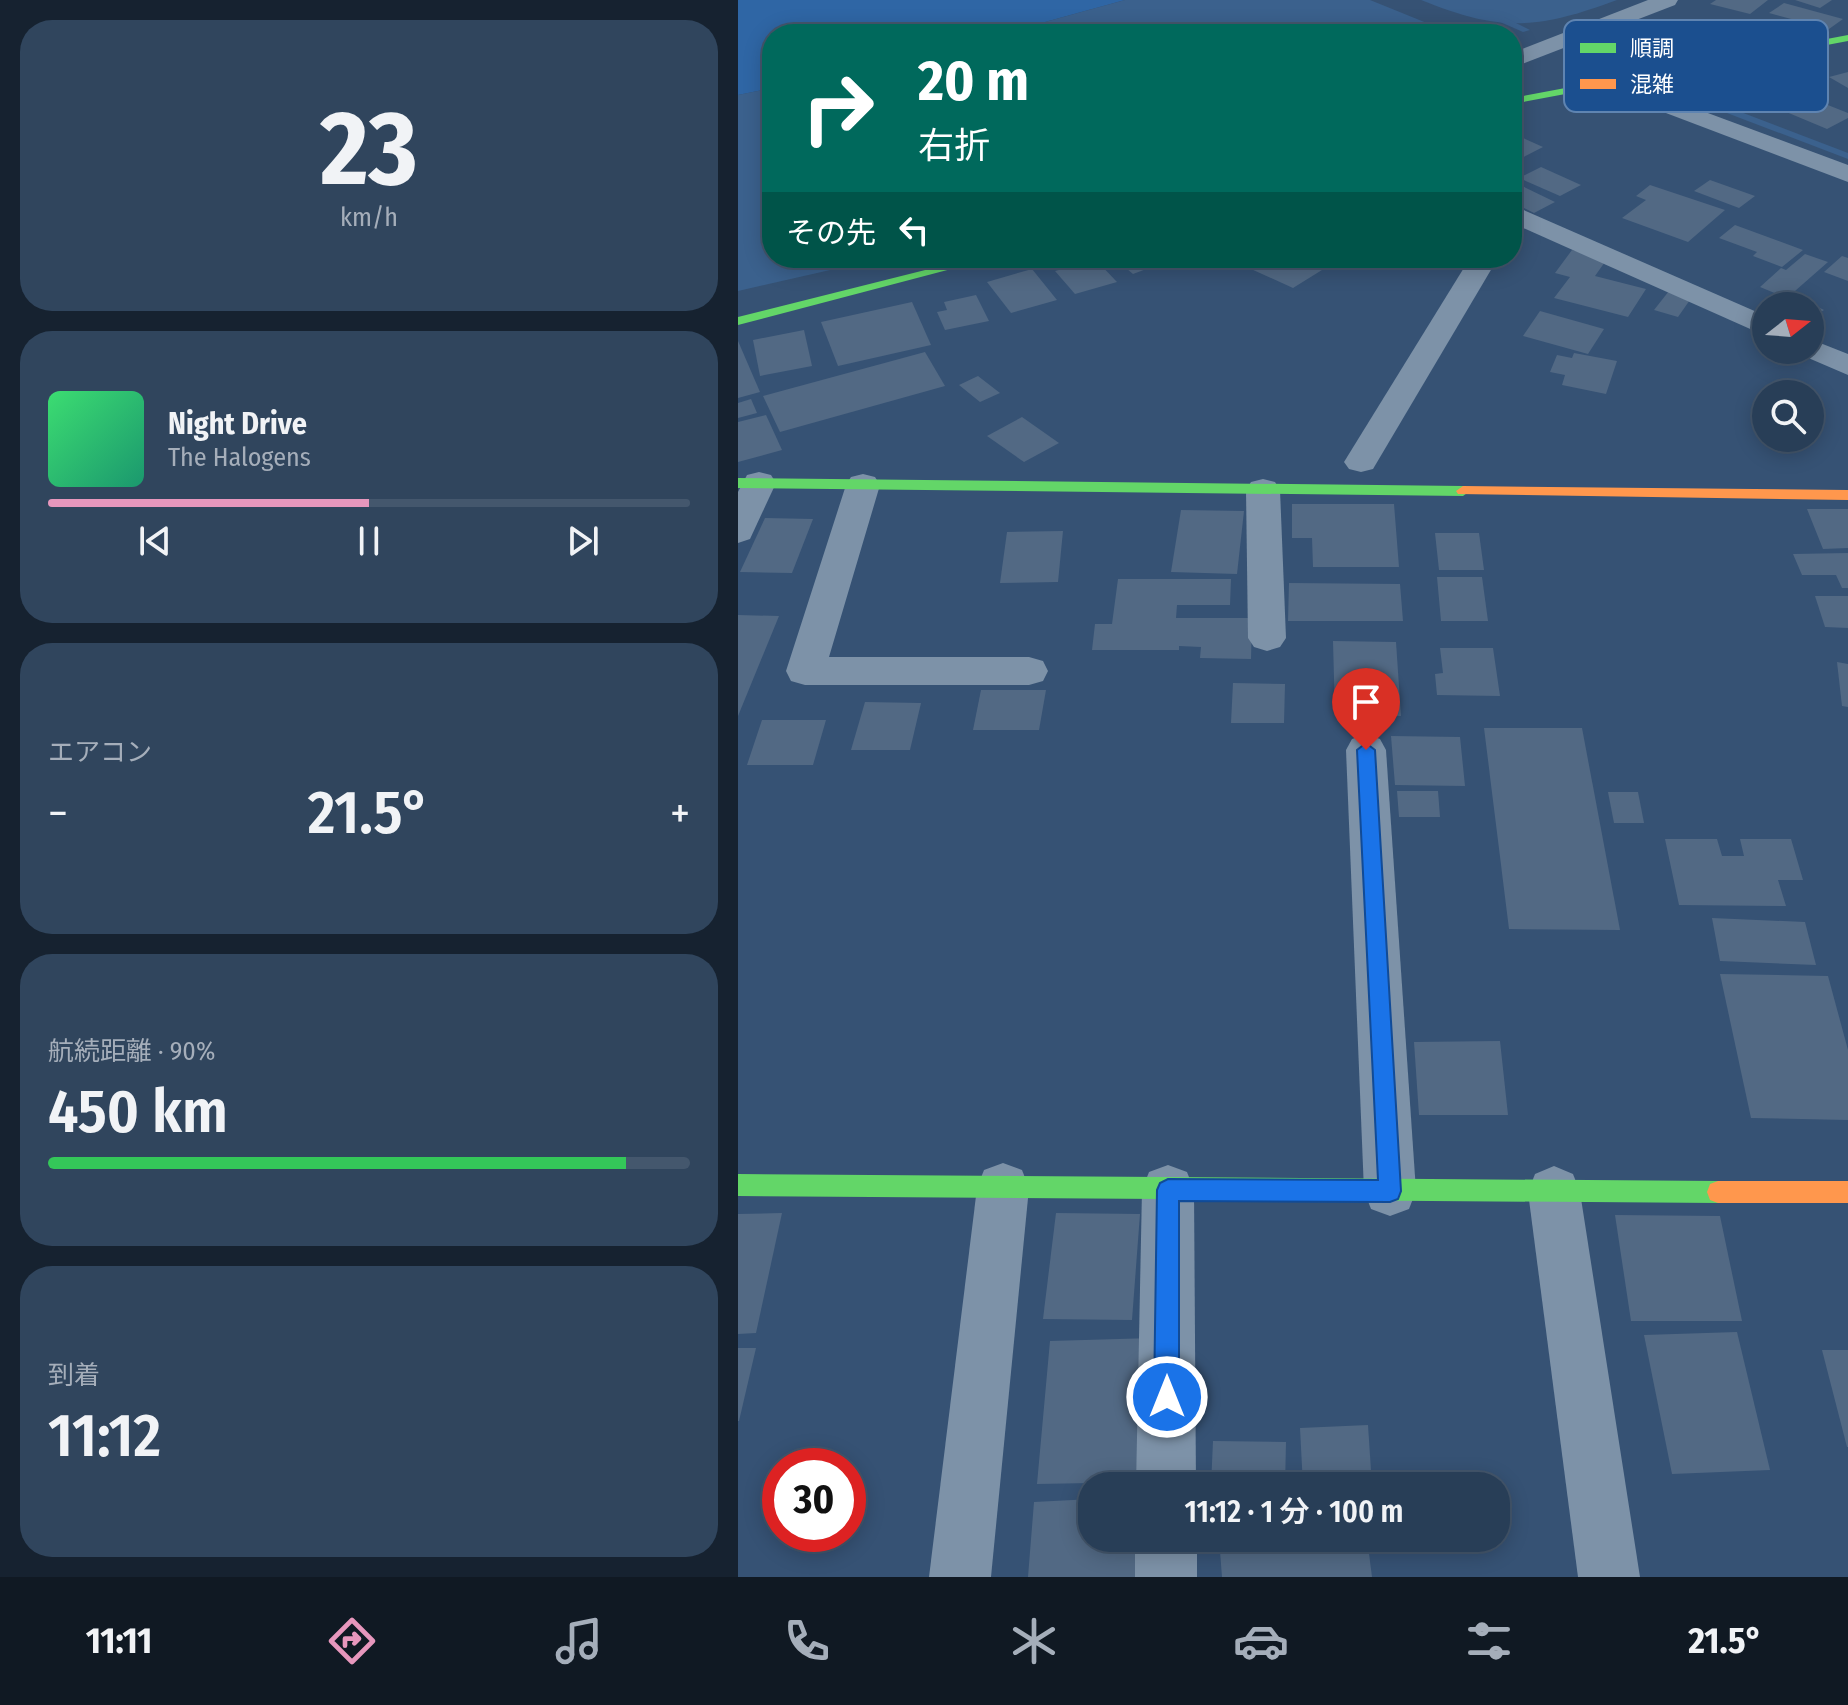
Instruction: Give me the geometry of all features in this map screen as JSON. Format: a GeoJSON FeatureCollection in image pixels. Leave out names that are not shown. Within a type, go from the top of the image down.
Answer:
{"type":"FeatureCollection","features":[{"type":"Feature","properties":{"kind":"street"},"geometry":{"type":"LineString","coordinates":[[1616,20],[1667,0]]}},
{"type":"Feature","properties":{"kind":"street"},"geometry":{"type":"LineString","coordinates":[[1828,42],[1848,38]]}},
{"type":"Feature","properties":{"kind":"street"},"geometry":{"type":"LineString","coordinates":[[1522,57],[1564,41]]}},
{"type":"Feature","properties":{"kind":"street"},"geometry":{"type":"LineString","coordinates":[[1522,99],[1564,91]]}},
{"type":"Feature","properties":{"kind":"street"},"geometry":{"type":"LineString","coordinates":[[1684,112],[1848,174]]}},
{"type":"Feature","properties":{"kind":"street"},"geometry":{"type":"LineString","coordinates":[[1522,217],[1752,321]]}},
{"type":"Feature","properties":{"kind":"street"},"geometry":{"type":"LineString","coordinates":[[738,321],[947,268]]}},
{"type":"Feature","properties":{"kind":"street"},"geometry":{"type":"LineString","coordinates":[[1361,462],[1478,268]]}},
{"type":"Feature","properties":{"kind":"street"},"geometry":{"type":"LineString","coordinates":[[1824,355],[1848,366]]}},
{"type":"Feature","properties":{"kind":"street"},"geometry":{"type":"LineString","coordinates":[[738,531],[748,483],[1848,495]]}},
{"type":"Feature","properties":{"kind":"street"},"geometry":{"type":"LineString","coordinates":[[863,485],[805,671],[1029,671]]}},
{"type":"Feature","properties":{"kind":"street"},"geometry":{"type":"LineString","coordinates":[[1263,490],[1267,638]]}},
{"type":"Feature","properties":{"kind":"street"},"geometry":{"type":"LineString","coordinates":[[1366,750],[1390,1191]]}},
{"type":"Feature","properties":{"kind":"street"},"geometry":{"type":"LineString","coordinates":[[738,1185],[1848,1192]]}},
{"type":"Feature","properties":{"kind":"street"},"geometry":{"type":"LineString","coordinates":[[960,1577],[1003,1188]]}},
{"type":"Feature","properties":{"kind":"street"},"geometry":{"type":"LineString","coordinates":[[1166,1472],[1168,1190]]}},
{"type":"Feature","properties":{"kind":"street"},"geometry":{"type":"LineString","coordinates":[[1554,1192],[1609,1577]]}},
{"type":"Feature","properties":{"kind":"street"},"geometry":{"type":"LineString","coordinates":[[1166,1552],[1166,1577]]}},
{"type":"Feature","properties":{"kind":"shaded area"},"geometry":{"type":"Polygon","coordinates":[[[738,0],[1125,0],[1037,24],[762,24],[762,90],[738,95],[738,0]]]}},
{"type":"Feature","properties":{"kind":"shaded area"},"geometry":{"type":"Polygon","coordinates":[[[1125,0],[1370,0],[1429,24],[1037,24],[1125,0]]]}},
{"type":"Feature","properties":{"kind":"shaded area"},"geometry":{"type":"Polygon","coordinates":[[[1421,0],[1617,0],[1563,17],[1518,23],[1474,18],[1421,0]]]}},
{"type":"Feature","properties":{"kind":"shaded area"},"geometry":{"type":"Polygon","coordinates":[[[762,90],[762,268],[839,268],[738,291],[738,95],[762,90]]]}},
{"type":"Feature","properties":{"kind":"building"},"geometry":{"type":"Polygon","coordinates":[[[1716,0],[1768,0],[1750,14],[1710,4],[1716,0]]]}},
{"type":"Feature","properties":{"kind":"building"},"geometry":{"type":"Polygon","coordinates":[[[1795,0],[1832,0],[1820,8],[1795,0]]]}},
{"type":"Feature","properties":{"kind":"building"},"geometry":{"type":"Polygon","coordinates":[[[1784,3],[1843,19],[1829,29],[1828,20],[1795,20],[1769,13],[1784,3]]]}},
{"type":"Feature","properties":{"kind":"building"},"geometry":{"type":"Polygon","coordinates":[[[1848,72],[1848,88],[1829,77],[1848,72]]]}},
{"type":"Feature","properties":{"kind":"building"},"geometry":{"type":"Polygon","coordinates":[[[1828,105],[1848,113],[1848,118],[1827,129],[1787,112],[1828,112],[1828,105]]]}},
{"type":"Feature","properties":{"kind":"building"},"geometry":{"type":"Polygon","coordinates":[[[1522,138],[1543,147],[1522,158],[1522,138]]]}},
{"type":"Feature","properties":{"kind":"building"},"geometry":{"type":"Polygon","coordinates":[[[1541,167],[1581,185],[1560,196],[1522,179],[1541,167]]]}},
{"type":"Feature","properties":{"kind":"building"},"geometry":{"type":"Polygon","coordinates":[[[1710,180],[1755,196],[1739,208],[1694,191],[1710,180]]]}},
{"type":"Feature","properties":{"kind":"building"},"geometry":{"type":"Polygon","coordinates":[[[1650,185],[1725,210],[1688,242],[1622,218],[1646,200],[1636,196],[1650,185]]]}},
{"type":"Feature","properties":{"kind":"building"},"geometry":{"type":"Polygon","coordinates":[[[1522,186],[1555,202],[1534,213],[1522,207],[1522,186]]]}},
{"type":"Feature","properties":{"kind":"building"},"geometry":{"type":"Polygon","coordinates":[[[1735,225],[1803,250],[1782,267],[1753,256],[1757,252],[1719,238],[1735,225]]]}},
{"type":"Feature","properties":{"kind":"building"},"geometry":{"type":"Polygon","coordinates":[[[1572,250],[1607,259],[1595,276],[1646,289],[1628,317],[1554,298],[1570,277],[1555,273],[1572,250]]]}},
{"type":"Feature","properties":{"kind":"building"},"geometry":{"type":"Polygon","coordinates":[[[1805,254],[1828,262],[1794,292],[1772,292],[1760,287],[1781,268],[1786,270],[1805,254]]]}},
{"type":"Feature","properties":{"kind":"building"},"geometry":{"type":"Polygon","coordinates":[[[1842,256],[1848,258],[1848,281],[1824,272],[1842,256]]]}},
{"type":"Feature","properties":{"kind":"building"},"geometry":{"type":"Polygon","coordinates":[[[1104,268],[1117,282],[1075,294],[1055,271],[1104,268]]]}},
{"type":"Feature","properties":{"kind":"building"},"geometry":{"type":"Polygon","coordinates":[[[1126,268],[1149,268],[1133,274],[1126,268]]]}},
{"type":"Feature","properties":{"kind":"building"},"geometry":{"type":"Polygon","coordinates":[[[1318,268],[1322,270],[1293,288],[1251,269],[1318,268]]]}},
{"type":"Feature","properties":{"kind":"building"},"geometry":{"type":"Polygon","coordinates":[[[1032,269],[1057,300],[1011,313],[987,282],[1032,269]]]}},
{"type":"Feature","properties":{"kind":"building"},"geometry":{"type":"Polygon","coordinates":[[[1669,291],[1692,297],[1678,317],[1654,310],[1669,291]]]}},
{"type":"Feature","properties":{"kind":"building"},"geometry":{"type":"Polygon","coordinates":[[[976,295],[989,321],[945,330],[937,312],[947,310],[944,302],[976,295]]]}},
{"type":"Feature","properties":{"kind":"building"},"geometry":{"type":"Polygon","coordinates":[[[912,302],[931,345],[838,366],[821,322],[912,302]]]}},
{"type":"Feature","properties":{"kind":"building"},"geometry":{"type":"Polygon","coordinates":[[[1540,311],[1604,329],[1588,354],[1523,336],[1540,311]]]}},
{"type":"Feature","properties":{"kind":"building"},"geometry":{"type":"Polygon","coordinates":[[[804,330],[812,366],[760,376],[753,340],[804,330]]]}},
{"type":"Feature","properties":{"kind":"building"},"geometry":{"type":"Polygon","coordinates":[[[738,341],[760,392],[738,398],[738,341]]]}},
{"type":"Feature","properties":{"kind":"building"},"geometry":{"type":"Polygon","coordinates":[[[925,352],[945,386],[780,432],[763,396],[925,352]]]}},
{"type":"Feature","properties":{"kind":"building"},"geometry":{"type":"Polygon","coordinates":[[[1574,353],[1617,361],[1606,394],[1562,385],[1565,375],[1550,372],[1557,355],[1572,358],[1574,353]]]}},
{"type":"Feature","properties":{"kind":"building"},"geometry":{"type":"Polygon","coordinates":[[[978,376],[1000,393],[980,402],[959,385],[978,376]]]}},
{"type":"Feature","properties":{"kind":"building"},"geometry":{"type":"Polygon","coordinates":[[[751,399],[757,413],[738,418],[738,403],[751,399]]]}},
{"type":"Feature","properties":{"kind":"building"},"geometry":{"type":"Polygon","coordinates":[[[766,415],[782,450],[738,462],[738,422],[766,415]]]}},
{"type":"Feature","properties":{"kind":"building"},"geometry":{"type":"Polygon","coordinates":[[[1022,417],[1059,443],[1024,462],[987,436],[1022,417]]]}},
{"type":"Feature","properties":{"kind":"building"},"geometry":{"type":"Polygon","coordinates":[[[1292,504],[1394,504],[1399,567],[1313,567],[1312,538],[1292,538],[1292,504]]]}},
{"type":"Feature","properties":{"kind":"building"},"geometry":{"type":"Polygon","coordinates":[[[1807,509],[1848,509],[1848,548],[1823,549],[1807,509]]]}},
{"type":"Feature","properties":{"kind":"building"},"geometry":{"type":"Polygon","coordinates":[[[1181,510],[1244,511],[1237,574],[1171,572],[1181,510]]]}},
{"type":"Feature","properties":{"kind":"building"},"geometry":{"type":"Polygon","coordinates":[[[765,518],[813,519],[792,573],[740,572],[765,518]]]}},
{"type":"Feature","properties":{"kind":"building"},"geometry":{"type":"Polygon","coordinates":[[[1063,531],[1058,582],[1000,583],[1007,532],[1063,531]]]}},
{"type":"Feature","properties":{"kind":"building"},"geometry":{"type":"Polygon","coordinates":[[[1435,533],[1479,533],[1484,570],[1439,570],[1435,533]]]}},
{"type":"Feature","properties":{"kind":"building"},"geometry":{"type":"Polygon","coordinates":[[[1848,553],[1848,588],[1842,588],[1836,575],[1802,575],[1793,554],[1848,553]]]}},
{"type":"Feature","properties":{"kind":"building"},"geometry":{"type":"Polygon","coordinates":[[[1437,577],[1482,577],[1488,621],[1441,621],[1437,577]]]}},
{"type":"Feature","properties":{"kind":"building"},"geometry":{"type":"Polygon","coordinates":[[[1118,579],[1231,579],[1230,605],[1177,605],[1176,618],[1252,618],[1251,659],[1200,658],[1201,647],[1092,650],[1095,624],[1112,624],[1118,579]]]}},
{"type":"Feature","properties":{"kind":"building"},"geometry":{"type":"Polygon","coordinates":[[[1289,583],[1400,584],[1403,621],[1288,621],[1289,583]]]}},
{"type":"Feature","properties":{"kind":"building"},"geometry":{"type":"Polygon","coordinates":[[[1815,596],[1848,596],[1848,628],[1825,627],[1815,596]]]}},
{"type":"Feature","properties":{"kind":"building"},"geometry":{"type":"Polygon","coordinates":[[[738,615],[779,616],[738,716],[738,615]]]}},
{"type":"Feature","properties":{"kind":"building"},"geometry":{"type":"Polygon","coordinates":[[[1333,641],[1396,642],[1401,716],[1335,715],[1333,641]]]}},
{"type":"Feature","properties":{"kind":"building"},"geometry":{"type":"Polygon","coordinates":[[[1440,648],[1493,648],[1500,696],[1437,695],[1435,674],[1443,673],[1440,648]]]}},
{"type":"Feature","properties":{"kind":"building"},"geometry":{"type":"Polygon","coordinates":[[[1837,662],[1848,664],[1848,707],[1842,706],[1837,662]]]}},
{"type":"Feature","properties":{"kind":"building"},"geometry":{"type":"Polygon","coordinates":[[[1233,683],[1285,684],[1284,723],[1231,723],[1233,683]]]}},
{"type":"Feature","properties":{"kind":"building"},"geometry":{"type":"Polygon","coordinates":[[[981,690],[1046,690],[1039,730],[973,730],[981,690]]]}},
{"type":"Feature","properties":{"kind":"building"},"geometry":{"type":"Polygon","coordinates":[[[865,702],[921,703],[910,750],[851,750],[865,702]]]}},
{"type":"Feature","properties":{"kind":"building"},"geometry":{"type":"Polygon","coordinates":[[[762,720],[826,720],[813,765],[747,765],[762,720]]]}},
{"type":"Feature","properties":{"kind":"building"},"geometry":{"type":"Polygon","coordinates":[[[1484,728],[1582,728],[1620,930],[1509,929],[1484,728]]]}},
{"type":"Feature","properties":{"kind":"building"},"geometry":{"type":"Polygon","coordinates":[[[1391,736],[1460,737],[1465,786],[1395,785],[1391,736]]]}},
{"type":"Feature","properties":{"kind":"building"},"geometry":{"type":"Polygon","coordinates":[[[1397,791],[1438,791],[1440,817],[1399,817],[1397,791]]]}},
{"type":"Feature","properties":{"kind":"building"},"geometry":{"type":"Polygon","coordinates":[[[1608,792],[1638,792],[1644,823],[1614,823],[1608,792]]]}},
{"type":"Feature","properties":{"kind":"building"},"geometry":{"type":"Polygon","coordinates":[[[1665,839],[1717,839],[1722,856],[1744,856],[1740,839],[1791,839],[1803,880],[1778,880],[1786,906],[1679,905],[1665,839]]]}},
{"type":"Feature","properties":{"kind":"building"},"geometry":{"type":"Polygon","coordinates":[[[1712,918],[1805,922],[1816,965],[1720,961],[1712,918]]]}},
{"type":"Feature","properties":{"kind":"building"},"geometry":{"type":"Polygon","coordinates":[[[1720,974],[1828,976],[1848,1050],[1848,1120],[1751,1118],[1720,974]]]}},
{"type":"Feature","properties":{"kind":"building"},"geometry":{"type":"Polygon","coordinates":[[[1500,1041],[1508,1115],[1419,1115],[1414,1042],[1500,1041]]]}},
{"type":"Feature","properties":{"kind":"building"},"geometry":{"type":"Polygon","coordinates":[[[782,1213],[756,1333],[738,1334],[738,1214],[782,1213]]]}},
{"type":"Feature","properties":{"kind":"building"},"geometry":{"type":"Polygon","coordinates":[[[1056,1213],[1140,1214],[1132,1320],[1043,1319],[1056,1213]]]}},
{"type":"Feature","properties":{"kind":"building"},"geometry":{"type":"Polygon","coordinates":[[[1615,1215],[1720,1216],[1742,1321],[1631,1321],[1615,1215]]]}},
{"type":"Feature","properties":{"kind":"building"},"geometry":{"type":"Polygon","coordinates":[[[1737,1332],[1770,1470],[1672,1474],[1644,1335],[1737,1332]]]}},
{"type":"Feature","properties":{"kind":"building"},"geometry":{"type":"Polygon","coordinates":[[[1153,1338],[1147,1472],[1078,1472],[1078,1483],[1037,1484],[1050,1341],[1153,1338]]]}},
{"type":"Feature","properties":{"kind":"building"},"geometry":{"type":"Polygon","coordinates":[[[738,1348],[756,1348],[739,1421],[738,1421],[738,1348]]]}},
{"type":"Feature","properties":{"kind":"building"},"geometry":{"type":"Polygon","coordinates":[[[1822,1350],[1848,1350],[1848,1447],[1847,1447],[1822,1350]]]}},
{"type":"Feature","properties":{"kind":"building"},"geometry":{"type":"Polygon","coordinates":[[[1368,1425],[1371,1472],[1302,1472],[1300,1428],[1368,1425]]]}},
{"type":"Feature","properties":{"kind":"building"},"geometry":{"type":"Polygon","coordinates":[[[1213,1441],[1286,1442],[1285,1472],[1212,1472],[1213,1441]]]}},
{"type":"Feature","properties":{"kind":"building"},"geometry":{"type":"Polygon","coordinates":[[[1078,1500],[1078,1552],[1140,1552],[1139,1577],[1028,1577],[1034,1502],[1078,1500]]]}},
{"type":"Feature","properties":{"kind":"building"},"geometry":{"type":"Polygon","coordinates":[[[1220,1552],[1369,1552],[1372,1577],[1222,1577],[1220,1552]]]}},
{"type":"Feature","properties":{"kind":"waterway"},"geometry":{"type":"LineString","coordinates":[[1501,19],[1512,24]]}},
{"type":"Feature","properties":{"kind":"waterway"},"geometry":{"type":"LineString","coordinates":[[1522,28],[1526,30]]}},
{"type":"Feature","properties":{"kind":"waterway"},"geometry":{"type":"LineString","coordinates":[[1733,112],[1848,156]]}},
{"type":"Feature","properties":{"kind":"traffic: fast"},"geometry":{"type":"LineString","coordinates":[[1828,42],[1848,38]]}},
{"type":"Feature","properties":{"kind":"traffic: fast"},"geometry":{"type":"LineString","coordinates":[[1522,99],[1564,91]]}},
{"type":"Feature","properties":{"kind":"traffic: fast"},"geometry":{"type":"LineString","coordinates":[[738,321],[947,268]]}},
{"type":"Feature","properties":{"kind":"traffic: fast"},"geometry":{"type":"LineString","coordinates":[[738,483],[1463,491]]}},
{"type":"Feature","properties":{"kind":"traffic: fast"},"geometry":{"type":"LineString","coordinates":[[738,1185],[1718,1192]]}},
{"type":"Feature","properties":{"kind":"traffic: slow"},"geometry":{"type":"LineString","coordinates":[[1463,491],[1848,495]]}},
{"type":"Feature","properties":{"kind":"traffic: slow"},"geometry":{"type":"LineString","coordinates":[[1718,1192],[1848,1192]]}},
{"type":"Feature","properties":{"kind":"route"},"geometry":{"type":"LineString","coordinates":[[1167,1397],[1168,1190],[1390,1191],[1366,750]]}}]}
